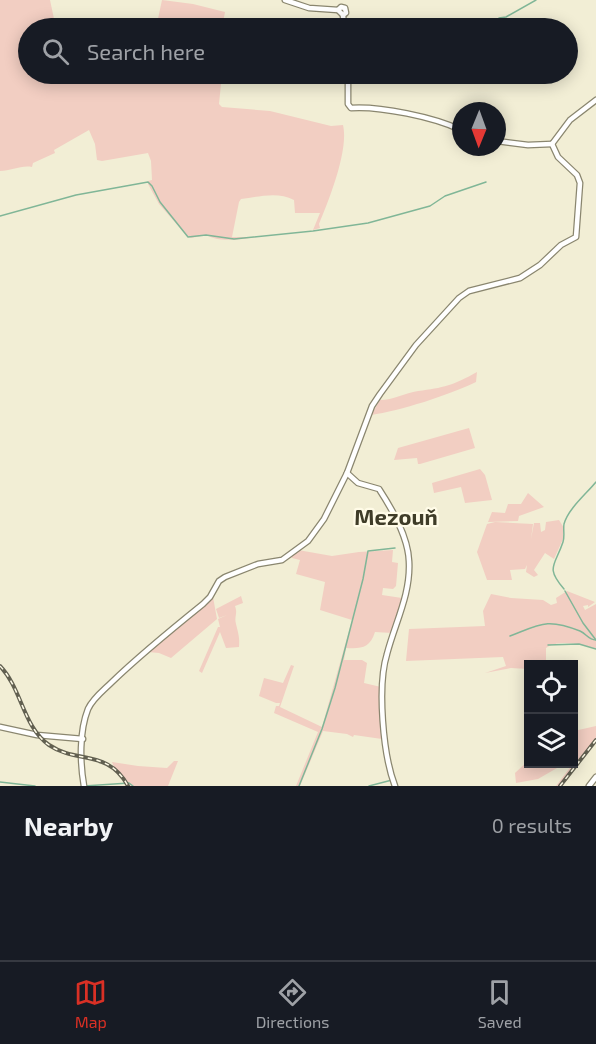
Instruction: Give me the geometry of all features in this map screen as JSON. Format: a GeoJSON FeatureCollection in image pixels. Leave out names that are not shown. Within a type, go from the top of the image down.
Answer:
{"type":"FeatureCollection","features":[{"type":"Feature","properties":{"kind":"street"},"geometry":{"type":"LineString","coordinates":[[285,0],[309,8],[338,10],[342,7],[346,12],[343,18]]}},
{"type":"Feature","properties":{"kind":"street"},"geometry":{"type":"LineString","coordinates":[[348,84],[348,104],[351,108],[374,108],[452,127]]}},
{"type":"Feature","properties":{"kind":"street"},"geometry":{"type":"LineString","coordinates":[[552,144],[570,120],[596,99]]}},
{"type":"Feature","properties":{"kind":"street"},"geometry":{"type":"LineString","coordinates":[[506,142],[528,145],[552,144]]}},
{"type":"Feature","properties":{"kind":"street"},"geometry":{"type":"LineString","coordinates":[[84,785],[81,765],[83,739],[88,710],[95,699],[144,652],[203,604],[219,581],[258,564],[282,560],[308,541],[324,519],[346,473],[372,406],[398,368],[466,292],[516,280],[532,272],[561,245],[573,239],[577,234],[580,183],[575,173],[558,157],[552,144]]}},
{"type":"Feature","properties":{"kind":"street"},"geometry":{"type":"LineString","coordinates":[[346,473],[354,481],[378,489],[399,527],[410,560],[405,599],[382,675],[388,760],[395,786]]}},
{"type":"Feature","properties":{"kind":"street"},"geometry":{"type":"LineString","coordinates":[[0,727],[37,735],[83,739]]}},
{"type":"Feature","properties":{"kind":"street"},"geometry":{"type":"LineString","coordinates":[[589,786],[596,777]]}},
{"type":"Feature","properties":{"kind":"shaded area"},"geometry":{"type":"Polygon","coordinates":[[[0,0],[50,0],[54,18],[18,18],[18,84],[221,84],[219,104],[222,107],[270,111],[331,126],[343,125],[341,161],[333,189],[319,224],[320,228],[313,230],[320,213],[295,213],[294,200],[288,197],[268,195],[241,199],[239,202],[232,237],[257,237],[224,240],[207,235],[191,238],[159,204],[148,184],[148,181],[152,180],[148,153],[97,160],[95,144],[89,130],[54,150],[55,153],[33,163],[32,167],[0,171],[0,0]]]}},
{"type":"Feature","properties":{"kind":"shaded area"},"geometry":{"type":"Polygon","coordinates":[[[162,0],[193,4],[225,12],[224,18],[158,18],[162,0]]]}},
{"type":"Feature","properties":{"kind":"shaded area"},"geometry":{"type":"Polygon","coordinates":[[[477,372],[476,382],[465,387],[410,406],[371,415],[380,400],[435,389],[477,372]]]}},
{"type":"Feature","properties":{"kind":"shaded area"},"geometry":{"type":"Polygon","coordinates":[[[469,428],[475,448],[420,464],[417,458],[394,460],[398,448],[469,428]]]}},
{"type":"Feature","properties":{"kind":"shaded area"},"geometry":{"type":"Polygon","coordinates":[[[480,469],[485,475],[492,500],[465,503],[461,487],[434,493],[432,483],[480,469]]]}},
{"type":"Feature","properties":{"kind":"shaded area"},"geometry":{"type":"Polygon","coordinates":[[[528,493],[544,507],[519,516],[518,521],[488,522],[492,512],[505,513],[508,504],[521,504],[528,493]]]}},
{"type":"Feature","properties":{"kind":"shaded area"},"geometry":{"type":"Polygon","coordinates":[[[559,520],[564,528],[563,539],[554,559],[545,553],[534,570],[538,575],[534,577],[526,572],[527,565],[525,569],[510,570],[512,580],[487,580],[477,552],[487,524],[495,522],[533,524],[531,539],[534,523],[540,523],[541,532],[545,530],[546,522],[559,520]]]}},
{"type":"Feature","properties":{"kind":"shaded area"},"geometry":{"type":"Polygon","coordinates":[[[298,550],[332,556],[393,550],[392,562],[398,563],[396,586],[393,589],[383,588],[382,595],[402,598],[392,633],[375,632],[368,644],[346,648],[344,660],[362,660],[367,663],[364,683],[381,687],[382,739],[354,735],[353,737],[323,731],[300,786],[296,786],[318,732],[274,713],[276,706],[280,703],[259,696],[264,678],[283,683],[291,665],[294,666],[280,707],[322,727],[352,620],[320,610],[325,582],[296,574],[300,560],[291,556],[298,550]]]}},
{"type":"Feature","properties":{"kind":"shaded area"},"geometry":{"type":"Polygon","coordinates":[[[567,591],[595,602],[588,607],[588,605],[583,606],[585,610],[596,604],[596,649],[577,644],[551,645],[546,648],[546,660],[524,660],[524,669],[511,668],[485,673],[506,666],[503,657],[406,661],[409,629],[485,626],[483,611],[491,594],[543,600],[551,605],[557,603],[556,598],[567,591]]]}},
{"type":"Feature","properties":{"kind":"shaded area"},"geometry":{"type":"Polygon","coordinates":[[[241,596],[243,603],[235,606],[239,647],[226,648],[220,632],[202,673],[199,671],[218,627],[220,627],[218,619],[227,615],[219,618],[216,609],[241,596]]]}},
{"type":"Feature","properties":{"kind":"shaded area"},"geometry":{"type":"Polygon","coordinates":[[[213,597],[217,619],[171,658],[159,653],[148,652],[213,597]]]}},
{"type":"Feature","properties":{"kind":"shaded area"},"geometry":{"type":"Polygon","coordinates":[[[0,665],[14,682],[33,726],[41,737],[62,750],[94,757],[108,763],[121,773],[130,786],[127,786],[119,774],[107,765],[93,759],[61,752],[39,738],[31,727],[14,688],[0,665]]]}},
{"type":"Feature","properties":{"kind":"shaded area"},"geometry":{"type":"Polygon","coordinates":[[[596,726],[596,738],[578,761],[578,757],[578,730],[596,726]]]}},
{"type":"Feature","properties":{"kind":"shaded area"},"geometry":{"type":"Polygon","coordinates":[[[174,761],[178,761],[168,786],[130,786],[112,762],[167,768],[174,761]]]}},
{"type":"Feature","properties":{"kind":"shaded area"},"geometry":{"type":"Polygon","coordinates":[[[524,765],[524,768],[557,768],[538,779],[516,783],[515,773],[524,765]]]}},
{"type":"Feature","properties":{"kind":"shaded area"},"geometry":{"type":"Polygon","coordinates":[[[570,768],[573,768],[559,786],[556,786],[570,768]]]}},
{"type":"Feature","properties":{"kind":"waterway"},"geometry":{"type":"LineString","coordinates":[[499,18],[506,17],[536,0]]}},
{"type":"Feature","properties":{"kind":"waterway"},"geometry":{"type":"LineString","coordinates":[[0,216],[76,195],[148,182],[160,202],[188,237],[206,235],[234,239],[368,223],[430,206],[445,196],[486,182]]}},
{"type":"Feature","properties":{"kind":"waterway"},"geometry":{"type":"LineString","coordinates":[[564,589],[553,571],[564,540],[564,524],[573,507],[596,482]]}},
{"type":"Feature","properties":{"kind":"waterway"},"geometry":{"type":"LineString","coordinates":[[299,786],[322,729],[335,688],[368,551],[395,548]]}},
{"type":"Feature","properties":{"kind":"waterway"},"geometry":{"type":"LineString","coordinates":[[565,591],[583,623],[596,640]]}},
{"type":"Feature","properties":{"kind":"waterway"},"geometry":{"type":"LineString","coordinates":[[510,636],[537,626],[552,624],[569,627],[596,640]]}},
{"type":"Feature","properties":{"kind":"waterway"},"geometry":{"type":"LineString","coordinates":[[548,645],[579,644],[596,649]]}},
{"type":"Feature","properties":{"kind":"waterway"},"geometry":{"type":"LineString","coordinates":[[369,786],[392,780]]}},
{"type":"Feature","properties":{"kind":"waterway"},"geometry":{"type":"LineString","coordinates":[[0,782],[35,786]]}},
{"type":"Feature","properties":{"kind":"waterway"},"geometry":{"type":"LineString","coordinates":[[84,786],[129,783],[133,786]]}},
{"type":"Feature","properties":{"kind":"railway"},"geometry":{"type":"LineString","coordinates":[[0,666],[40,737],[60,751],[102,762],[111,767],[120,774],[128,786]]}},
{"type":"Feature","properties":{"kind":"railway"},"geometry":{"type":"LineString","coordinates":[[560,786],[596,740]]}},
{"type":"Feature","properties":{"kind":"district","name":"Mezouň"},"geometry":{"type":"Point","coordinates":[396,516]}}]}
